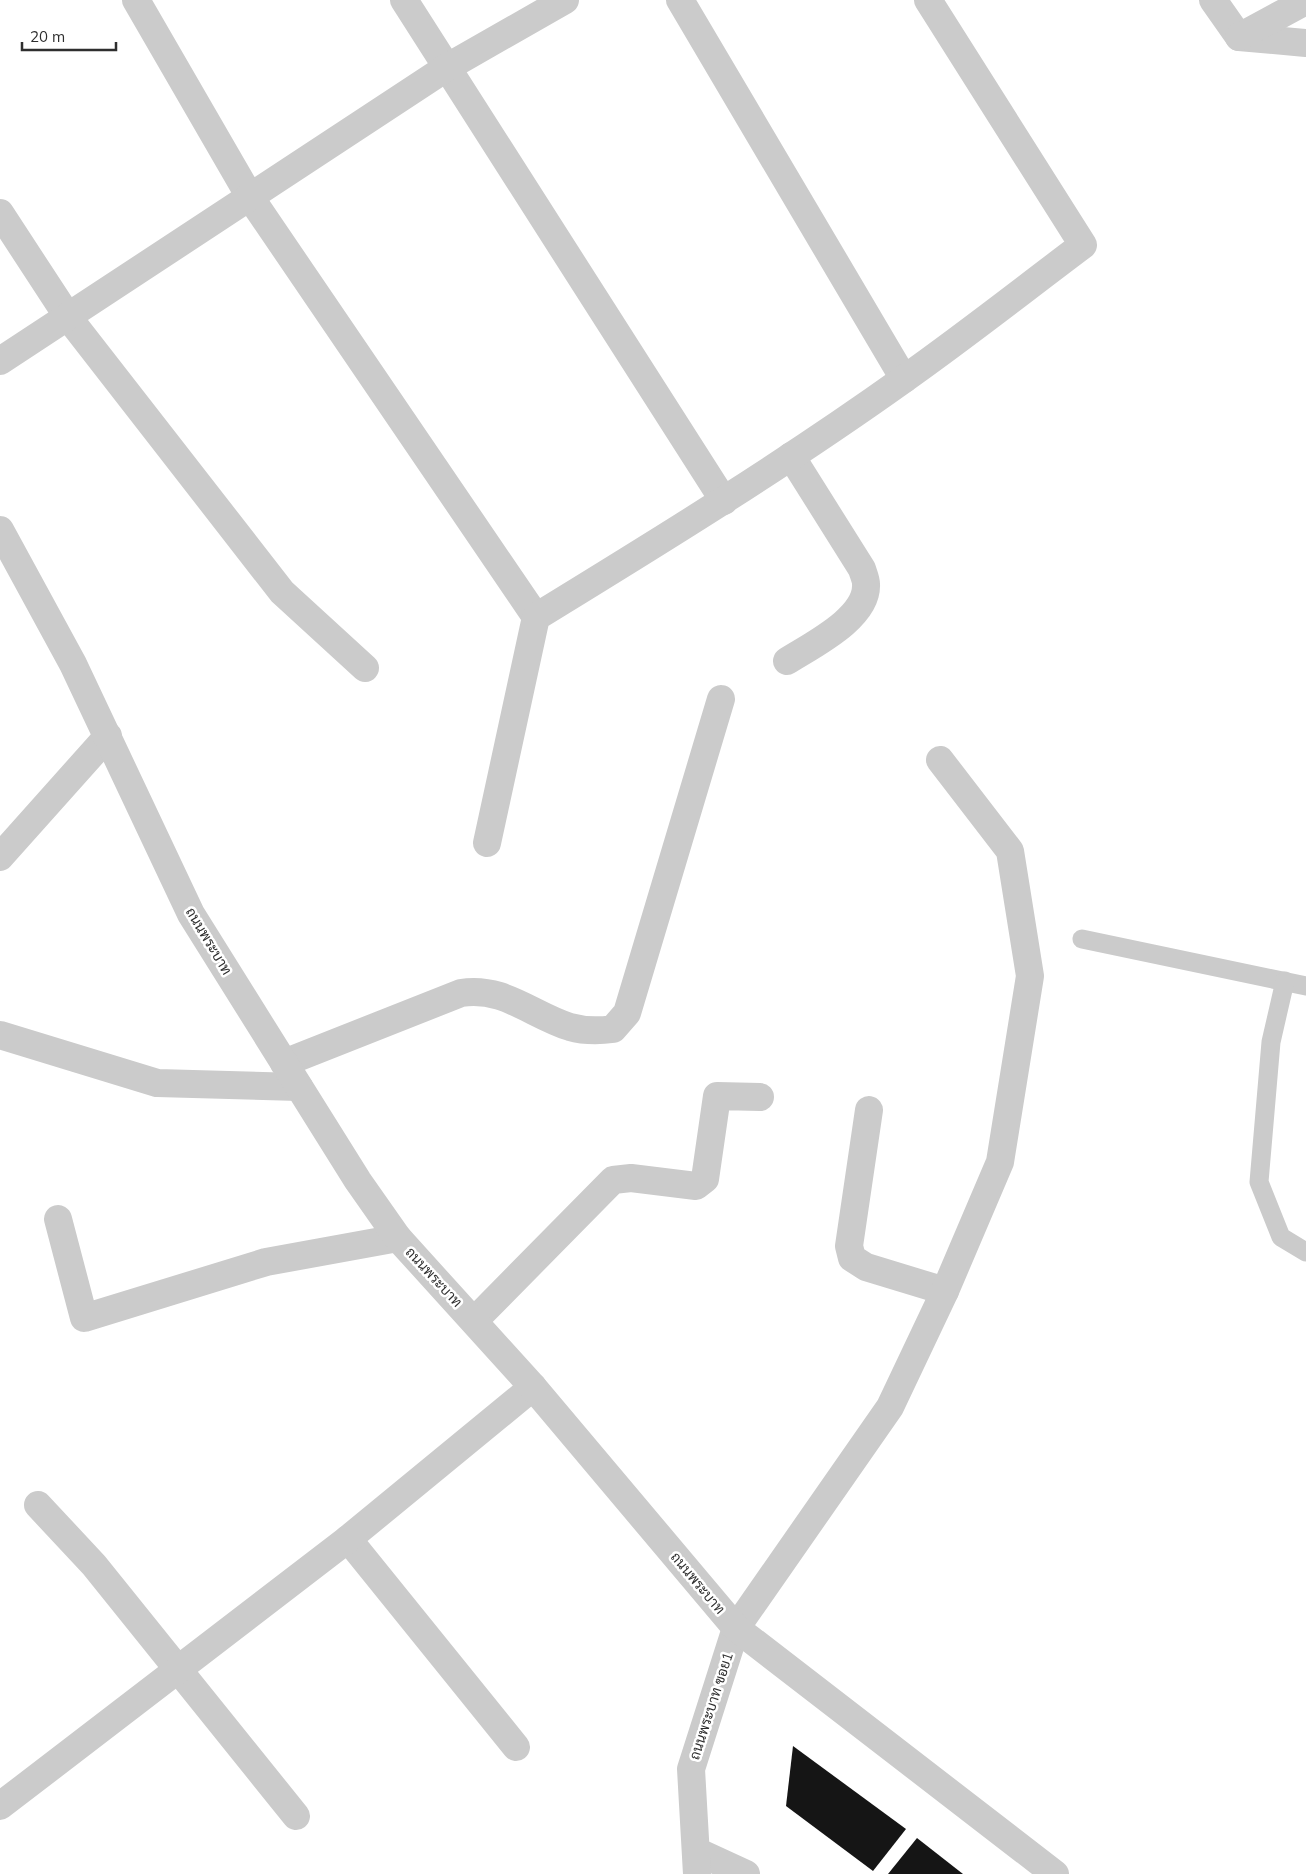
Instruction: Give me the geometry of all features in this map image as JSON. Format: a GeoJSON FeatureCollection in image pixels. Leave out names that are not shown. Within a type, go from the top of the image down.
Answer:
{"type":"FeatureCollection","features":[{"type":"Feature","properties":{"kind":"street"},"geometry":{"type":"LineString","coordinates":[[136,0],[250,197],[536,618]]}},
{"type":"Feature","properties":{"kind":"street"},"geometry":{"type":"LineString","coordinates":[[404,0],[724,501]]}},
{"type":"Feature","properties":{"kind":"street"},"geometry":{"type":"LineString","coordinates":[[0,361],[446,68],[564,0]]}},
{"type":"Feature","properties":{"kind":"street"},"geometry":{"type":"LineString","coordinates":[[680,0],[904,379]]}},
{"type":"Feature","properties":{"kind":"street"},"geometry":{"type":"LineString","coordinates":[[487,843],[536,618],[724,501],[904,379],[1083,245],[928,0]]}},
{"type":"Feature","properties":{"kind":"street"},"geometry":{"type":"LineString","coordinates":[[1213,0],[1239,37],[1306,43]]}},
{"type":"Feature","properties":{"kind":"street"},"geometry":{"type":"LineString","coordinates":[[1239,37],[1293,10],[1302,3],[1302,0]]}},
{"type":"Feature","properties":{"kind":"street"},"geometry":{"type":"LineString","coordinates":[[0,213],[68,317],[282,592],[365,668]]}},
{"type":"Feature","properties":{"kind":"street"},"geometry":{"type":"LineString","coordinates":[[787,661],[850,619],[863,601],[866,584],[862,569],[791,456]]}},
{"type":"Feature","properties":{"kind":"street","name":"ถนนพระบาท"},"geometry":{"type":"LineString","coordinates":[[0,530],[73,664],[191,914],[358,1181],[398,1238],[533,1387],[736,1628],[1055,1874]]}},
{"type":"Feature","properties":{"kind":"street"},"geometry":{"type":"LineString","coordinates":[[284,1063],[461,993],[475,990],[498,994],[571,1027],[597,1031],[613,1029],[627,1013],[721,699]]}},
{"type":"Feature","properties":{"kind":"street"},"geometry":{"type":"LineString","coordinates":[[0,857],[108,736]]}},
{"type":"Feature","properties":{"kind":"street","name":"ถนนพระบาท ฃอย1"},"geometry":{"type":"LineString","coordinates":[[697,1862],[691,1769],[736,1628],[890,1407],[945,1291],[1000,1162],[1030,976],[1010,851],[940,760]]}},
{"type":"Feature","properties":{"kind":"street"},"geometry":{"type":"LineString","coordinates":[[0,1035],[157,1083],[299,1087]]}},
{"type":"Feature","properties":{"kind":"street"},"geometry":{"type":"LineString","coordinates":[[474,1320],[613,1180],[631,1178],[696,1186],[705,1179],[717,1096],[760,1097]]}},
{"type":"Feature","properties":{"kind":"street"},"geometry":{"type":"LineString","coordinates":[[868,1110],[849,1246],[852,1258],[866,1267],[945,1291]]}},
{"type":"Feature","properties":{"kind":"street"},"geometry":{"type":"LineString","coordinates":[[58,1219],[84,1318],[266,1262],[398,1238]]}},
{"type":"Feature","properties":{"kind":"street"},"geometry":{"type":"LineString","coordinates":[[0,1806],[348,1539],[533,1387]]}},
{"type":"Feature","properties":{"kind":"street"},"geometry":{"type":"LineString","coordinates":[[38,1505],[94,1565],[296,1816]]}},
{"type":"Feature","properties":{"kind":"street"},"geometry":{"type":"LineString","coordinates":[[348,1539],[516,1748]]}},
{"type":"Feature","properties":{"kind":"street"},"geometry":{"type":"LineString","coordinates":[[697,1862],[746,1874]]}},
{"type":"Feature","properties":{"kind":"lane"},"geometry":{"type":"LineString","coordinates":[[1082,939],[1306,986]]}},
{"type":"Feature","properties":{"kind":"lane"},"geometry":{"type":"LineString","coordinates":[[1286,981],[1272,1042],[1259,1182],[1281,1237],[1306,1252]]}},
{"type":"Feature","properties":{"kind":"building"},"geometry":{"type":"Polygon","coordinates":[[[793,1746],[906,1829],[873,1871],[786,1806],[793,1746]]]}},
{"type":"Feature","properties":{"kind":"building"},"geometry":{"type":"Polygon","coordinates":[[[917,1838],[963,1874],[888,1874],[917,1838]]]}}]}
